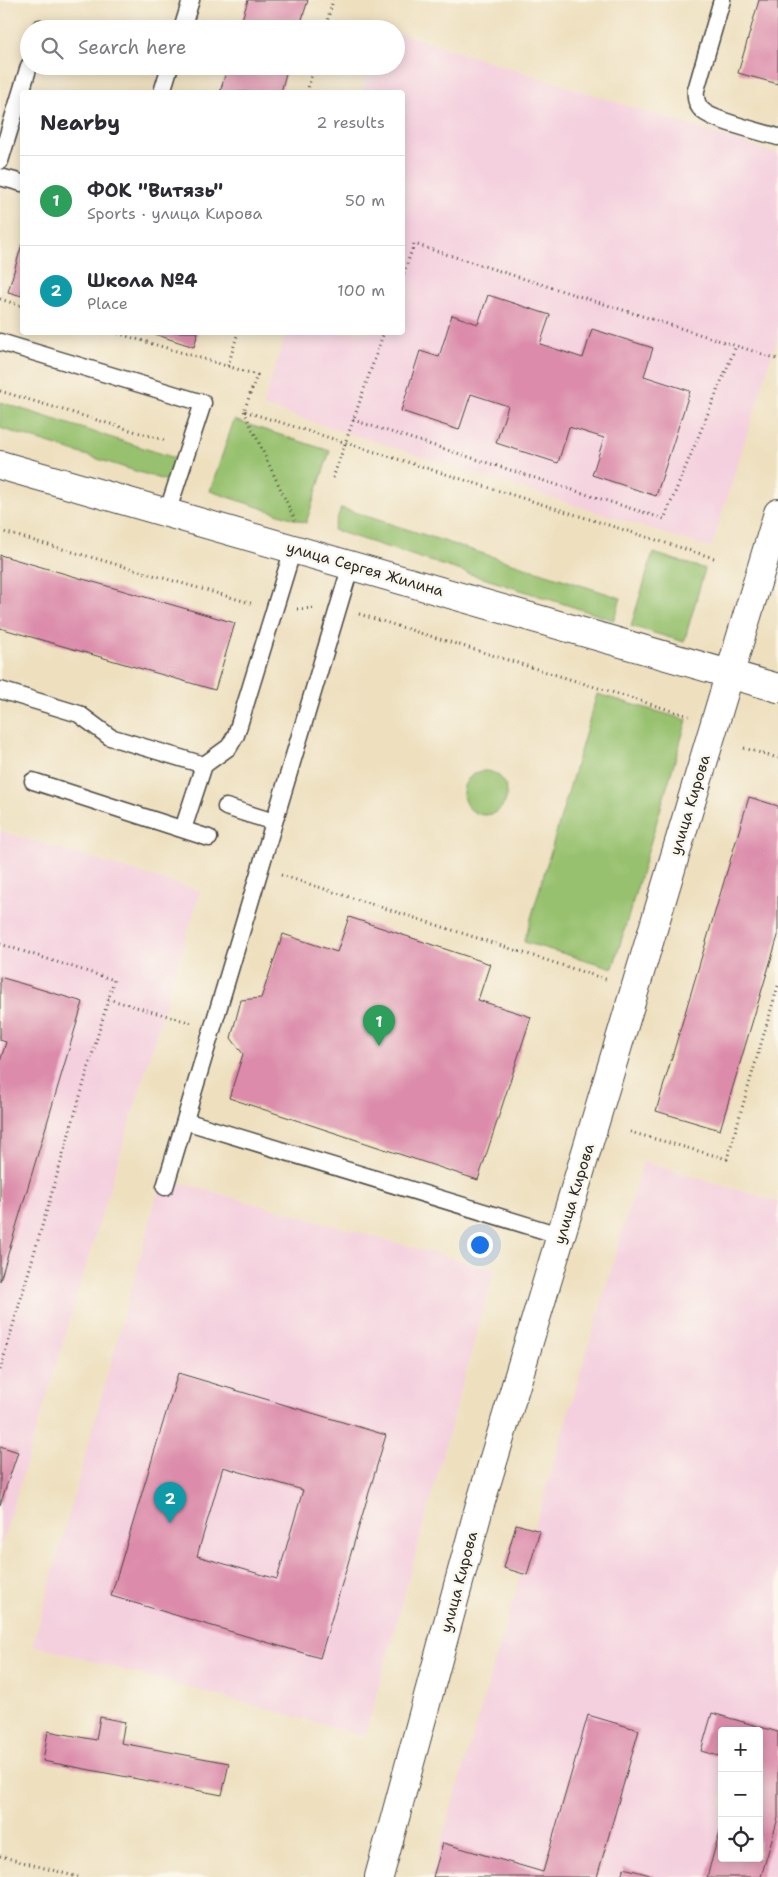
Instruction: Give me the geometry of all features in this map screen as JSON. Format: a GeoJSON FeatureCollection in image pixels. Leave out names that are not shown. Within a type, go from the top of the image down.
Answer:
{"type":"FeatureCollection","features":[{"type":"Feature","properties":{"kind":"street","name":"улица Сергея Жилина"},"geometry":{"type":"LineString","coordinates":[[0,465],[778,688]]}},
{"type":"Feature","properties":{"kind":"street","name":"улица Кирова"},"geometry":{"type":"LineString","coordinates":[[379,1877],[479,1508],[778,513]]}},
{"type":"Feature","properties":{"kind":"lane"},"geometry":{"type":"LineString","coordinates":[[185,20],[191,0]]}},
{"type":"Feature","properties":{"kind":"lane"},"geometry":{"type":"LineString","coordinates":[[722,0],[696,90],[695,98],[698,106],[710,116],[778,137]]}},
{"type":"Feature","properties":{"kind":"lane"},"geometry":{"type":"LineString","coordinates":[[22,90],[26,75]]}},
{"type":"Feature","properties":{"kind":"lane"},"geometry":{"type":"LineString","coordinates":[[163,90],[167,75]]}},
{"type":"Feature","properties":{"kind":"lane"},"geometry":{"type":"LineString","coordinates":[[0,161],[20,95]]}},
{"type":"Feature","properties":{"kind":"lane"},"geometry":{"type":"LineString","coordinates":[[0,177],[20,182]]}},
{"type":"Feature","properties":{"kind":"lane"},"geometry":{"type":"LineString","coordinates":[[0,342],[203,403],[167,513]]}},
{"type":"Feature","properties":{"kind":"lane"},"geometry":{"type":"LineString","coordinates":[[183,830],[204,765],[218,757],[229,747],[236,735],[302,552]]}},
{"type":"Feature","properties":{"kind":"lane"},"geometry":{"type":"LineString","coordinates":[[165,1187],[350,565]]}},
{"type":"Feature","properties":{"kind":"lane"},"geometry":{"type":"LineString","coordinates":[[0,690],[79,714],[110,737],[204,765]]}},
{"type":"Feature","properties":{"kind":"lane"},"geometry":{"type":"LineString","coordinates":[[33,781],[209,838]]}},
{"type":"Feature","properties":{"kind":"lane"},"geometry":{"type":"LineString","coordinates":[[226,807],[274,822]]}},
{"type":"Feature","properties":{"kind":"lane"},"geometry":{"type":"LineString","coordinates":[[185,1120],[562,1236]]}},
{"type":"Feature","properties":{"kind":"path"},"geometry":{"type":"LineString","coordinates":[[327,20],[333,0]]}},
{"type":"Feature","properties":{"kind":"path"},"geometry":{"type":"LineString","coordinates":[[308,90],[312,75]]}},
{"type":"Feature","properties":{"kind":"path"},"geometry":{"type":"LineString","coordinates":[[405,270],[414,244],[778,359]]}},
{"type":"Feature","properties":{"kind":"path"},"geometry":{"type":"LineString","coordinates":[[0,299],[20,305]]}},
{"type":"Feature","properties":{"kind":"path"},"geometry":{"type":"LineString","coordinates":[[123,335],[257,375],[244,411],[302,552]]}},
{"type":"Feature","properties":{"kind":"path"},"geometry":{"type":"LineString","coordinates":[[228,366],[237,335]]}},
{"type":"Feature","properties":{"kind":"path"},"geometry":{"type":"LineString","coordinates":[[333,478],[383,335]]}},
{"type":"Feature","properties":{"kind":"path"},"geometry":{"type":"LineString","coordinates":[[353,420],[664,519],[736,346]]}},
{"type":"Feature","properties":{"kind":"path"},"geometry":{"type":"LineString","coordinates":[[0,391],[189,448]]}},
{"type":"Feature","properties":{"kind":"path"},"geometry":{"type":"LineString","coordinates":[[244,411],[717,559]]}},
{"type":"Feature","properties":{"kind":"path"},"geometry":{"type":"LineString","coordinates":[[744,748],[778,758]]}},
{"type":"Feature","properties":{"kind":"path"},"geometry":{"type":"LineString","coordinates":[[260,868],[635,988]]}},
{"type":"Feature","properties":{"kind":"path"},"geometry":{"type":"LineString","coordinates":[[0,944],[114,980],[0,1370]]}},
{"type":"Feature","properties":{"kind":"path"},"geometry":{"type":"LineString","coordinates":[[630,1132],[726,1159],[778,986]]}},
{"type":"Feature","properties":{"kind":"path"},"geometry":{"type":"LineString","coordinates":[[108,999],[213,1028]]}},
{"type":"Feature","properties":{"kind":"path"},"geometry":{"type":"LineString","coordinates":[[0,1856],[78,1877]]}},
{"type":"Feature","properties":{"kind":"shaded area"},"geometry":{"type":"Polygon","coordinates":[[[405,35],[778,154],[778,335],[711,548],[263,406],[285,335],[405,335],[405,90],[363,90],[368,75],[405,75],[405,35]]]}},
{"type":"Feature","properties":{"kind":"shaded area"},"geometry":{"type":"Polygon","coordinates":[[[0,831],[200,891],[0,1549],[0,831]]]}},
{"type":"Feature","properties":{"kind":"shaded area"},"geometry":{"type":"Polygon","coordinates":[[[643,1162],[778,1202],[778,1877],[431,1877],[643,1162]]]}},
{"type":"Feature","properties":{"kind":"shaded area"},"geometry":{"type":"Polygon","coordinates":[[[162,1178],[494,1270],[365,1736],[33,1645],[162,1178]]]}},
{"type":"Feature","properties":{"kind":"green space"},"geometry":{"type":"Polygon","coordinates":[[[0,402],[175,458],[167,481],[0,428],[0,402]]]}},
{"type":"Feature","properties":{"kind":"green space"},"geometry":{"type":"Polygon","coordinates":[[[234,420],[330,451],[306,523],[210,491],[234,420]]]}},
{"type":"Feature","properties":{"kind":"green space"},"geometry":{"type":"Polygon","coordinates":[[[341,508],[621,598],[614,620],[333,530],[341,508]]]}},
{"type":"Feature","properties":{"kind":"green space"},"geometry":{"type":"Polygon","coordinates":[[[653,553],[705,569],[684,642],[631,626],[653,553]]]}},
{"type":"Feature","properties":{"kind":"green space"},"geometry":{"type":"Polygon","coordinates":[[[597,694],[687,720],[613,968],[524,942],[597,694]]]}},
{"type":"Feature","properties":{"kind":"green space"},"geometry":{"type":"Polygon","coordinates":[[[481,771],[489,771],[501,777],[507,793],[501,809],[489,815],[481,815],[469,809],[463,797],[463,789],[469,777],[481,771]]]}},
{"type":"Feature","properties":{"kind":"building"},"geometry":{"type":"Polygon","coordinates":[[[248,0],[308,0],[302,20],[242,20],[248,0]]]}},
{"type":"Feature","properties":{"kind":"building"},"geometry":{"type":"Polygon","coordinates":[[[759,0],[778,0],[778,84],[738,73],[759,0]]]}},
{"type":"Feature","properties":{"kind":"building"},"geometry":{"type":"Polygon","coordinates":[[[225,75],[286,75],[282,90],[221,90],[225,75]]]}},
{"type":"Feature","properties":{"kind":"building"},"geometry":{"type":"Polygon","coordinates":[[[20,251],[20,295],[8,292],[20,251]]]}},
{"type":"Feature","properties":{"kind":"building"},"geometry":{"type":"Polygon","coordinates":[[[488,295],[550,315],[540,344],[583,358],[592,329],[653,348],[644,376],[690,391],[656,496],[592,475],[604,438],[569,427],[558,463],[496,443],[508,406],[471,394],[459,430],[401,411],[420,351],[439,357],[452,315],[478,324],[488,295]]]}},
{"type":"Feature","properties":{"kind":"building"},"geometry":{"type":"Polygon","coordinates":[[[157,335],[197,335],[194,347],[157,335]]]}},
{"type":"Feature","properties":{"kind":"building"},"geometry":{"type":"Polygon","coordinates":[[[0,555],[235,623],[215,690],[0,628],[0,555]]]}},
{"type":"Feature","properties":{"kind":"building"},"geometry":{"type":"Polygon","coordinates":[[[749,797],[778,806],[778,936],[720,1130],[656,1111],[749,797]]]}},
{"type":"Feature","properties":{"kind":"building"},"geometry":{"type":"Polygon","coordinates":[[[349,917],[490,964],[478,1000],[531,1017],[478,1180],[229,1098],[243,1054],[231,1038],[241,1000],[261,998],[283,934],[337,952],[349,917]]]}},
{"type":"Feature","properties":{"kind":"building"},"geometry":{"type":"Polygon","coordinates":[[[0,977],[83,1002],[0,1281],[0,1062],[6,1042],[0,1040],[0,977]]]}},
{"type":"Feature","properties":{"kind":"building"},"geometry":{"type":"Polygon","coordinates":[[[178,1373],[386,1435],[320,1658],[111,1596],[178,1373]],[[223,1467],[197,1556],[277,1579],[303,1490],[223,1467]]]}},
{"type":"Feature","properties":{"kind":"building"},"geometry":{"type":"Polygon","coordinates":[[[0,1446],[18,1452],[0,1505],[0,1446]]]}},
{"type":"Feature","properties":{"kind":"building"},"geometry":{"type":"Polygon","coordinates":[[[516,1524],[540,1531],[527,1575],[504,1568],[516,1524]]]}},
{"type":"Feature","properties":{"kind":"building"},"geometry":{"type":"Polygon","coordinates":[[[712,1713],[761,1727],[718,1727],[718,1756],[701,1751],[712,1713]]]}},
{"type":"Feature","properties":{"kind":"building"},"geometry":{"type":"Polygon","coordinates":[[[588,1715],[639,1730],[597,1877],[433,1877],[443,1843],[543,1872],[588,1715]]]}},
{"type":"Feature","properties":{"kind":"building"},"geometry":{"type":"Polygon","coordinates":[[[100,1717],[125,1722],[121,1743],[229,1763],[222,1795],[43,1761],[48,1731],[96,1740],[100,1717]]]}},
{"type":"Feature","properties":{"kind":"building"},"geometry":{"type":"Polygon","coordinates":[[[763,1728],[778,1732],[778,1818],[761,1877],[707,1877],[718,1838],[718,1862],[763,1862],[763,1728]]]}},
{"type":"Feature","properties":{"kind":"building"},"geometry":{"type":"Polygon","coordinates":[[[624,1868],[654,1876],[621,1877],[624,1868]]]}},
{"type":"Feature","properties":{"kind":"place","name":"ФОК \"Витязь\""},"geometry":{"type":"Point","coordinates":[379,1046]}},
{"type":"Feature","properties":{"kind":"place","name":"Школа №4"},"geometry":{"type":"Point","coordinates":[170,1523]}}]}
